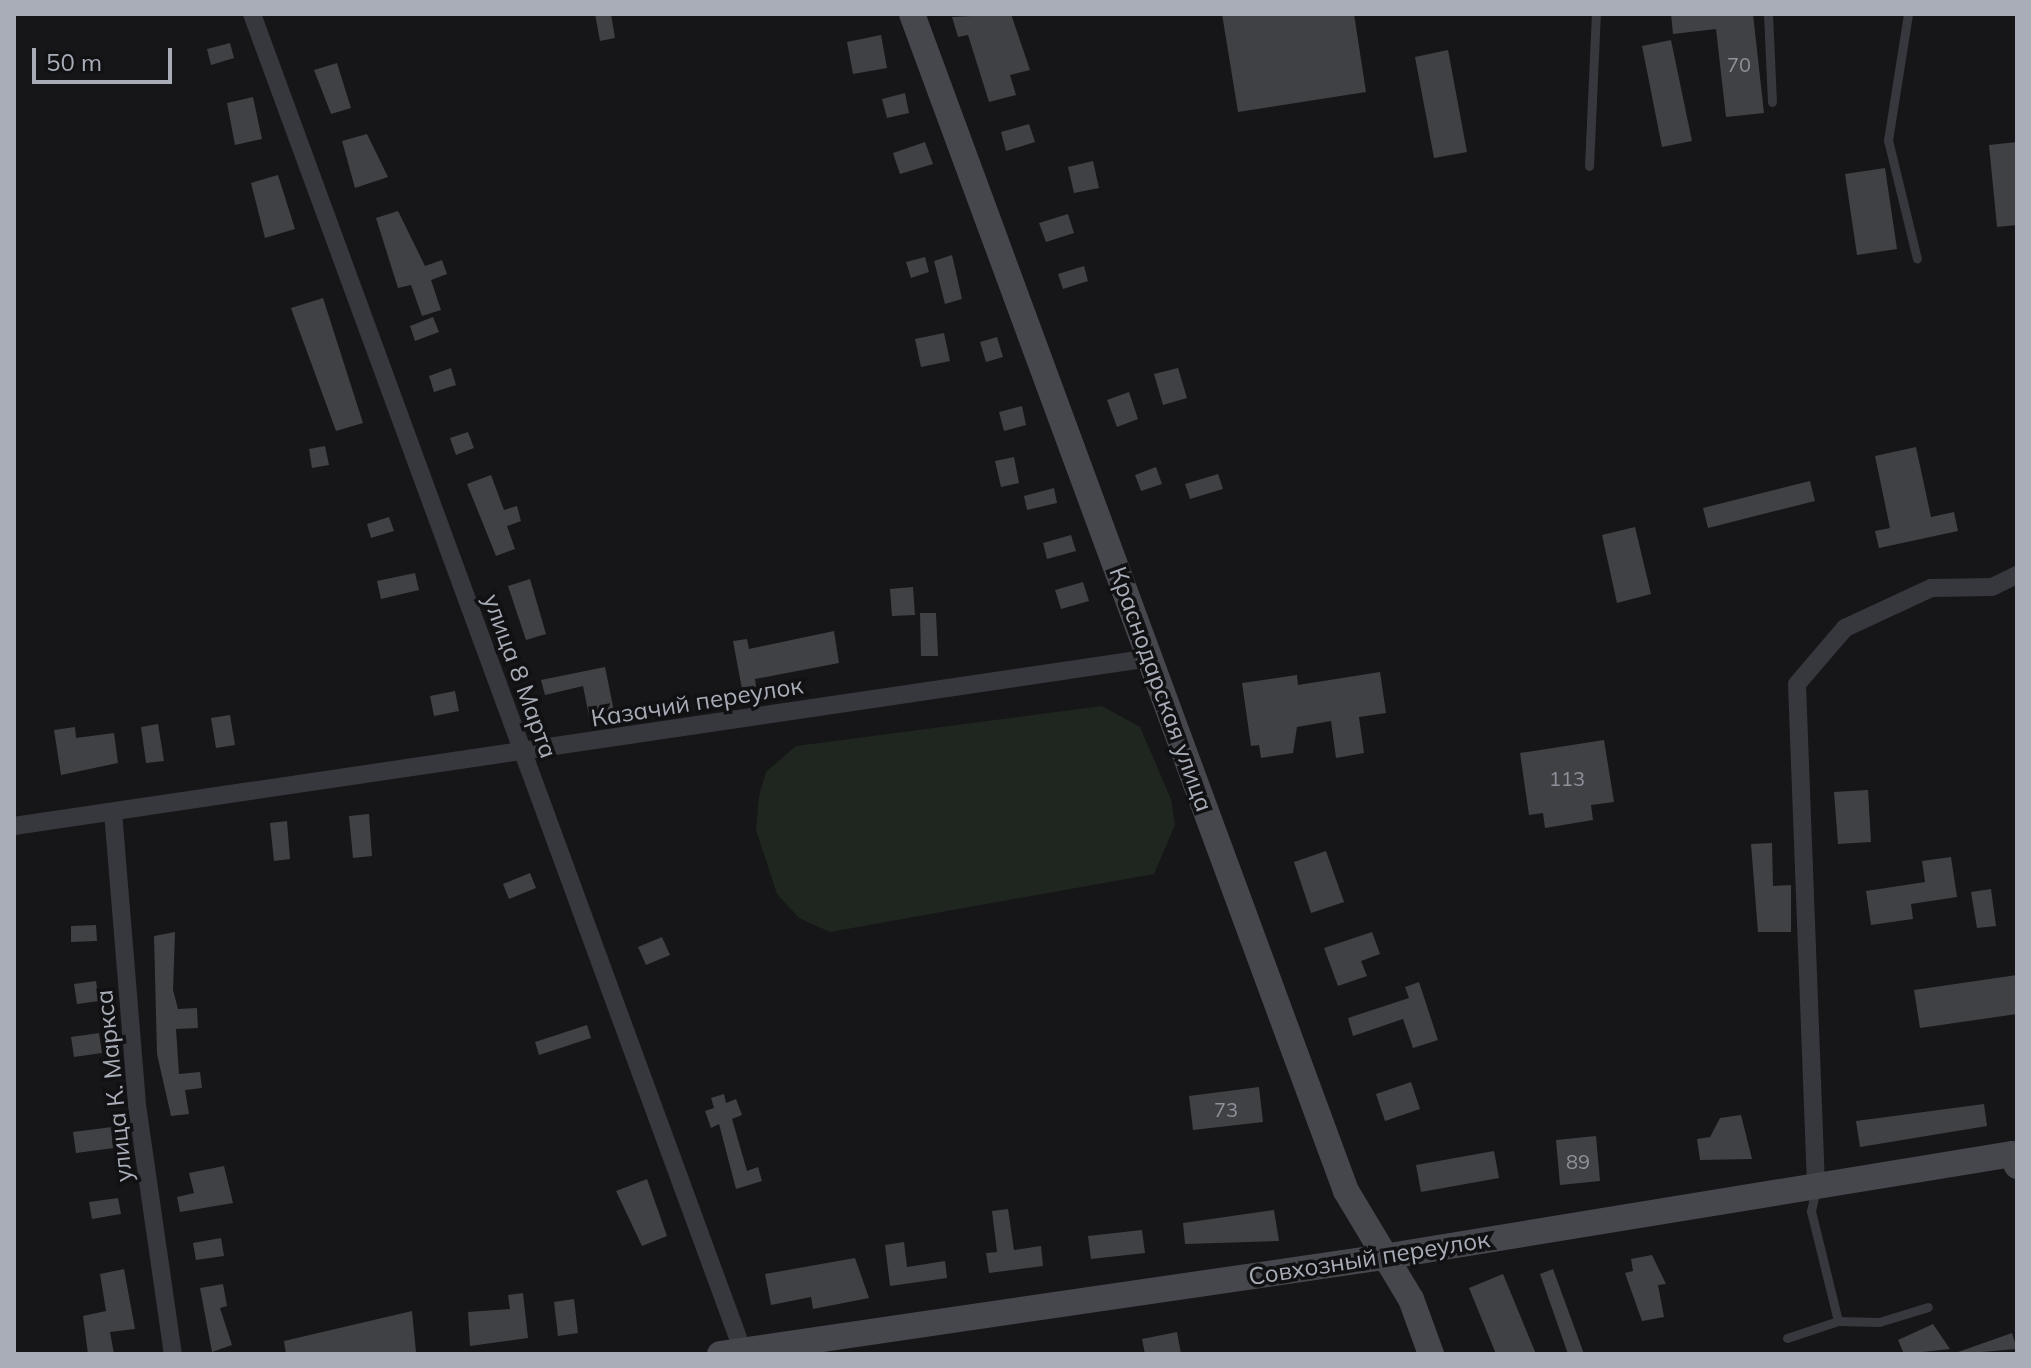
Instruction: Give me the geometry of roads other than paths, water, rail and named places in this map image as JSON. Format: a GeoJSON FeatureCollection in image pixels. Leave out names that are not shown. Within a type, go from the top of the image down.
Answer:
{"type":"FeatureCollection","features":[{"type":"Feature","properties":{"kind":"street","name":"улица 8 Марта"},"geometry":{"type":"LineString","coordinates":[[252,14],[522,752],[736,1353]]}},
{"type":"Feature","properties":{"kind":"street","name":"Краснодарская улица"},"geometry":{"type":"LineString","coordinates":[[912,14],[1346,1191],[1411,1299],[1431,1354]]}},
{"type":"Feature","properties":{"kind":"street"},"geometry":{"type":"LineString","coordinates":[[1816,1186],[1797,684],[1845,628],[1931,588],[1992,587],[2017,575]]}},
{"type":"Feature","properties":{"kind":"street","name":"Казачий переулок"},"geometry":{"type":"LineString","coordinates":[[14,826],[1150,658]]}},
{"type":"Feature","properties":{"kind":"street","name":"улица К. Маркса"},"geometry":{"type":"LineString","coordinates":[[113,812],[137,1105],[173,1354]]}},
{"type":"Feature","properties":{"kind":"street","name":"Совхозный переулок"},"geometry":{"type":"LineString","coordinates":[[736,1353],[1383,1257],[1816,1186],[2015,1158]]}},
{"type":"Feature","properties":{"kind":"lane"},"geometry":{"type":"LineString","coordinates":[[1589,166],[1596,14]]}},
{"type":"Feature","properties":{"kind":"lane"},"geometry":{"type":"LineString","coordinates":[[1768,14],[1772,102]]}},
{"type":"Feature","properties":{"kind":"lane"},"geometry":{"type":"LineString","coordinates":[[1908,14],[1888,140],[1917,259]]}},
{"type":"Feature","properties":{"kind":"lane"},"geometry":{"type":"LineString","coordinates":[[1816,1186],[1811,1211],[1838,1321]]}},
{"type":"Feature","properties":{"kind":"lane"},"geometry":{"type":"LineString","coordinates":[[1787,1338],[1838,1321],[1879,1322],[1928,1307]]}}]}
